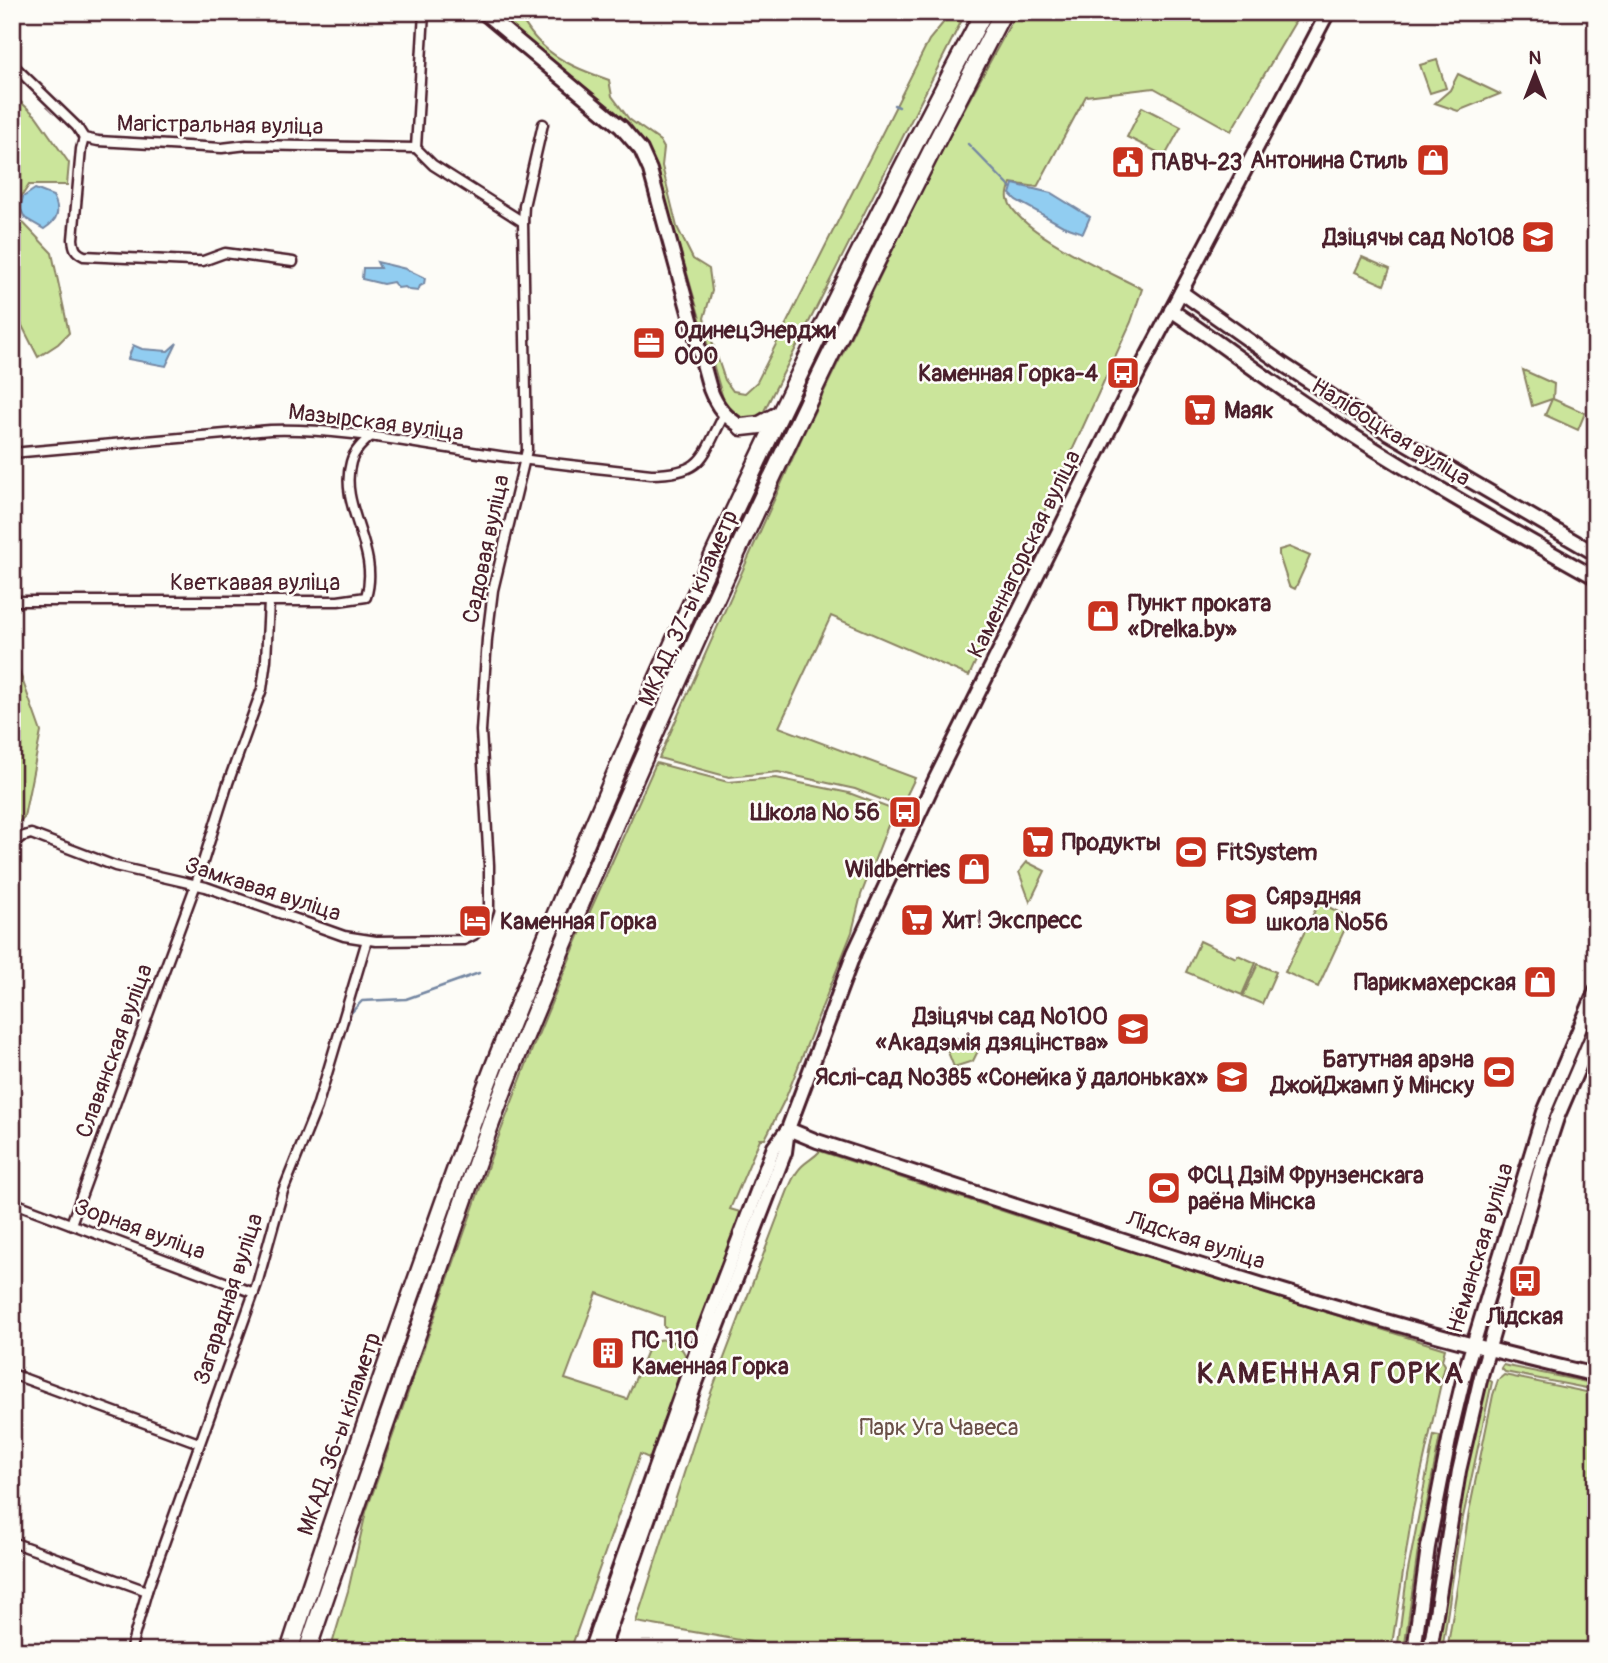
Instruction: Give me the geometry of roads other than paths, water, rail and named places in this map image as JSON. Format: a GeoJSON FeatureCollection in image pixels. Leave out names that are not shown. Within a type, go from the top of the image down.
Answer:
{"type":"FeatureCollection","features":[{"type":"Feature","properties":{"kind":"highway","name":"МКАД, 37-ы кіламетр"},"geometry":{"type":"LineString","coordinates":[[433,1232],[502,1047],[656,684],[778,415],[906,158],[984,12]]}},
{"type":"Feature","properties":{"kind":"highway","name":"МКАД, 37-ы кіламетр"},"geometry":{"type":"LineString","coordinates":[[451,1238],[517,1055],[777,464],[925,161],[1003,12]]}},
{"type":"Feature","properties":{"kind":"highway"},"geometry":{"type":"LineString","coordinates":[[743,427],[760,425],[778,415]]}},
{"type":"Feature","properties":{"kind":"highway"},"geometry":{"type":"LineString","coordinates":[[743,427],[754,439],[759,456]]}},
{"type":"Feature","properties":{"kind":"highway","name":"МКАД, 36-ы кіламетр"},"geometry":{"type":"LineString","coordinates":[[289,1651],[433,1232]]}},
{"type":"Feature","properties":{"kind":"highway","name":"МКАД, 36-ы кіламетр"},"geometry":{"type":"LineString","coordinates":[[307,1651],[451,1238]]}},
{"type":"Feature","properties":{"kind":"main road"},"geometry":{"type":"LineString","coordinates":[[483,12],[621,127],[641,150],[650,170],[716,405],[724,415],[743,427]]}},
{"type":"Feature","properties":{"kind":"main road","name":"Каменнагорская вуліца"},"geometry":{"type":"LineString","coordinates":[[602,1651],[694,1388],[785,1152],[788,1129],[854,953],[1065,518],[1328,12]]}},
{"type":"Feature","properties":{"kind":"main road","name":"Налібоцкая вуліца"},"geometry":{"type":"LineString","coordinates":[[1181,292],[1284,366],[1385,431],[1596,554]]}},
{"type":"Feature","properties":{"kind":"main road","name":"Налібоцкая вуліца"},"geometry":{"type":"LineString","coordinates":[[1171,310],[1334,423],[1430,483],[1596,578]]}},
{"type":"Feature","properties":{"kind":"main road","name":"Нёманская вуліца"},"geometry":{"type":"LineString","coordinates":[[1414,1651],[1428,1547],[1451,1430],[1472,1345],[1544,1112],[1596,990]]}},
{"type":"Feature","properties":{"kind":"main road","name":"Нёманская вуліца"},"geometry":{"type":"LineString","coordinates":[[1430,1651],[1459,1471],[1489,1350],[1542,1164],[1596,1027]]}},
{"type":"Feature","properties":{"kind":"main road"},"geometry":{"type":"LineString","coordinates":[[1570,1050],[1583,1056]]}},
{"type":"Feature","properties":{"kind":"main road","name":"Каменнагорская вуліца"},"geometry":{"type":"LineString","coordinates":[[590,1651],[698,1346],[774,1147],[788,1129]]}},
{"type":"Feature","properties":{"kind":"main road","name":"Лідская вуліца"},"geometry":{"type":"LineString","coordinates":[[788,1129],[817,1141],[1326,1304],[1489,1350],[1596,1375]]}},
{"type":"Feature","properties":{"kind":"street"},"geometry":{"type":"LineString","coordinates":[[424,12],[416,148],[433,165],[523,222]]}},
{"type":"Feature","properties":{"kind":"street","name":"Магістральная вуліца"},"geometry":{"type":"LineString","coordinates":[[12,64],[78,127],[84,138],[114,144],[222,148],[247,145],[416,148]]}},
{"type":"Feature","properties":{"kind":"street","name":"Садовая вуліца"},"geometry":{"type":"LineString","coordinates":[[484,925],[489,909],[489,865],[481,731],[487,639],[494,590],[524,460],[527,430],[523,222],[524,206],[543,124]]}},
{"type":"Feature","properties":{"kind":"street"},"geometry":{"type":"LineString","coordinates":[[84,138],[73,239],[77,252],[84,256],[191,261],[203,261],[225,253],[293,262]]}},
{"type":"Feature","properties":{"kind":"street","name":"Мазырская вуліца"},"geometry":{"type":"LineString","coordinates":[[12,453],[308,429],[524,460],[670,474],[691,469],[701,461],[724,415]]}},
{"type":"Feature","properties":{"kind":"street","name":"Кветкавая вуліца"},"geometry":{"type":"LineString","coordinates":[[12,601],[269,602],[338,601],[366,597],[371,583],[371,566],[353,507],[349,478],[351,461],[358,448],[371,436]]}},
{"type":"Feature","properties":{"kind":"street","name":"Славянская вуліца"},"geometry":{"type":"LineString","coordinates":[[71,1224],[195,888],[228,783],[262,689],[269,602]]}},
{"type":"Feature","properties":{"kind":"street","name":"Замкавая вуліца"},"geometry":{"type":"LineString","coordinates":[[12,844],[31,834],[115,866],[195,888],[323,930],[367,940],[464,940],[484,925]]}},
{"type":"Feature","properties":{"kind":"street","name":"Загарадная вуліца"},"geometry":{"type":"LineString","coordinates":[[130,1651],[147,1591],[254,1293],[283,1191],[317,1107],[367,940]]}},
{"type":"Feature","properties":{"kind":"street","name":"Зорная вуліца"},"geometry":{"type":"LineString","coordinates":[[12,1202],[254,1293]]}},
{"type":"Feature","properties":{"kind":"street"},"geometry":{"type":"LineString","coordinates":[[12,1374],[200,1443]]}},
{"type":"Feature","properties":{"kind":"street"},"geometry":{"type":"LineString","coordinates":[[12,1542],[147,1591]]}},
{"type":"Feature","properties":{"kind":"water"},"geometry":{"type":"Polygon","coordinates":[[[1013,184],[1051,193],[1090,217],[1083,233],[1063,226],[1016,200],[1010,194],[1013,184]]]}},
{"type":"Feature","properties":{"kind":"water"},"geometry":{"type":"Polygon","coordinates":[[[35,189],[53,196],[57,206],[55,219],[44,229],[25,218],[20,208],[23,197],[35,189]]]}},
{"type":"Feature","properties":{"kind":"water"},"geometry":{"type":"Polygon","coordinates":[[[377,262],[406,269],[425,278],[424,284],[418,291],[398,288],[393,282],[383,284],[362,279],[363,268],[380,268],[377,262]]]}},
{"type":"Feature","properties":{"kind":"water"},"geometry":{"type":"Polygon","coordinates":[[[177,343],[166,366],[128,359],[133,345],[142,349],[168,351],[177,343]]]}},
{"type":"Feature","properties":{"kind":"waterway"},"geometry":{"type":"LineString","coordinates":[[894,105],[899,107]]}},
{"type":"Feature","properties":{"kind":"waterway"},"geometry":{"type":"LineString","coordinates":[[968,144],[1011,188]]}},
{"type":"Feature","properties":{"kind":"waterway"},"geometry":{"type":"LineString","coordinates":[[348,1023],[350,1014],[362,1001],[406,999],[479,973]]}},
{"type":"Feature","properties":{"kind":"place","name":"Антонина Стиль"},"geometry":{"type":"Point","coordinates":[1433,160]}},
{"type":"Feature","properties":{"kind":"place","name":"ПАВЧ-23"},"geometry":{"type":"Point","coordinates":[1128,162]}},
{"type":"Feature","properties":{"kind":"place","name":"Дзіцячы сад №108"},"geometry":{"type":"Point","coordinates":[1538,237]}},
{"type":"Feature","properties":{"kind":"place","name":"ОдинецЭнерджи ООО"},"geometry":{"type":"Point","coordinates":[649,343]}},
{"type":"Feature","properties":{"kind":"place","name":"Каменная Горка-4"},"geometry":{"type":"Point","coordinates":[1123,373]}},
{"type":"Feature","properties":{"kind":"place","name":"Маяк"},"geometry":{"type":"Point","coordinates":[1200,410]}},
{"type":"Feature","properties":{"kind":"place","name":"Пункт проката «Drelka.by»"},"geometry":{"type":"Point","coordinates":[1103,616]}},
{"type":"Feature","properties":{"kind":"place","name":"Школа № 56"},"geometry":{"type":"Point","coordinates":[905,812]}},
{"type":"Feature","properties":{"kind":"place","name":"Продукты"},"geometry":{"type":"Point","coordinates":[1038,842]}},
{"type":"Feature","properties":{"kind":"place","name":"FitSystem"},"geometry":{"type":"Point","coordinates":[1191,852]}},
{"type":"Feature","properties":{"kind":"place","name":"Wildberries"},"geometry":{"type":"Point","coordinates":[974,869]}},
{"type":"Feature","properties":{"kind":"place","name":"Сярэдняя школа №56"},"geometry":{"type":"Point","coordinates":[1241,909]}},
{"type":"Feature","properties":{"kind":"place","name":"Хит! Экспресс"},"geometry":{"type":"Point","coordinates":[917,920]}},
{"type":"Feature","properties":{"kind":"place","name":"Каменная Горка"},"geometry":{"type":"Point","coordinates":[475,921]}},
{"type":"Feature","properties":{"kind":"place","name":"Парикмахерская"},"geometry":{"type":"Point","coordinates":[1540,982]}},
{"type":"Feature","properties":{"kind":"place","name":"Дзіцячы сад №100 «Акадэмія дзяцінства»"},"geometry":{"type":"Point","coordinates":[1133,1029]}},
{"type":"Feature","properties":{"kind":"place","name":"Батутная арэна ДжойДжамп ў Мінску"},"geometry":{"type":"Point","coordinates":[1499,1072]}},
{"type":"Feature","properties":{"kind":"place","name":"Яслі-сад №385 «Сонейка ў далоньках»"},"geometry":{"type":"Point","coordinates":[1232,1077]}},
{"type":"Feature","properties":{"kind":"place","name":"ФСЦ ДзіМ Фрунзенскага раёна Мінска"},"geometry":{"type":"Point","coordinates":[1164,1188]}},
{"type":"Feature","properties":{"kind":"place","name":"Лідская"},"geometry":{"type":"Point","coordinates":[1525,1281]}},
{"type":"Feature","properties":{"kind":"place","name":"ПС 110 Каменная Горка"},"geometry":{"type":"Point","coordinates":[608,1353]}},
{"type":"Feature","properties":{"kind":"district","name":"КАМЕННАЯ ГОРКА"},"geometry":{"type":"Point","coordinates":[1331,1373]}},
{"type":"Feature","properties":{"kind":"park label","name":"Парк Уга Чавеса"},"geometry":{"type":"Point","coordinates":[939,1427]}}]}
